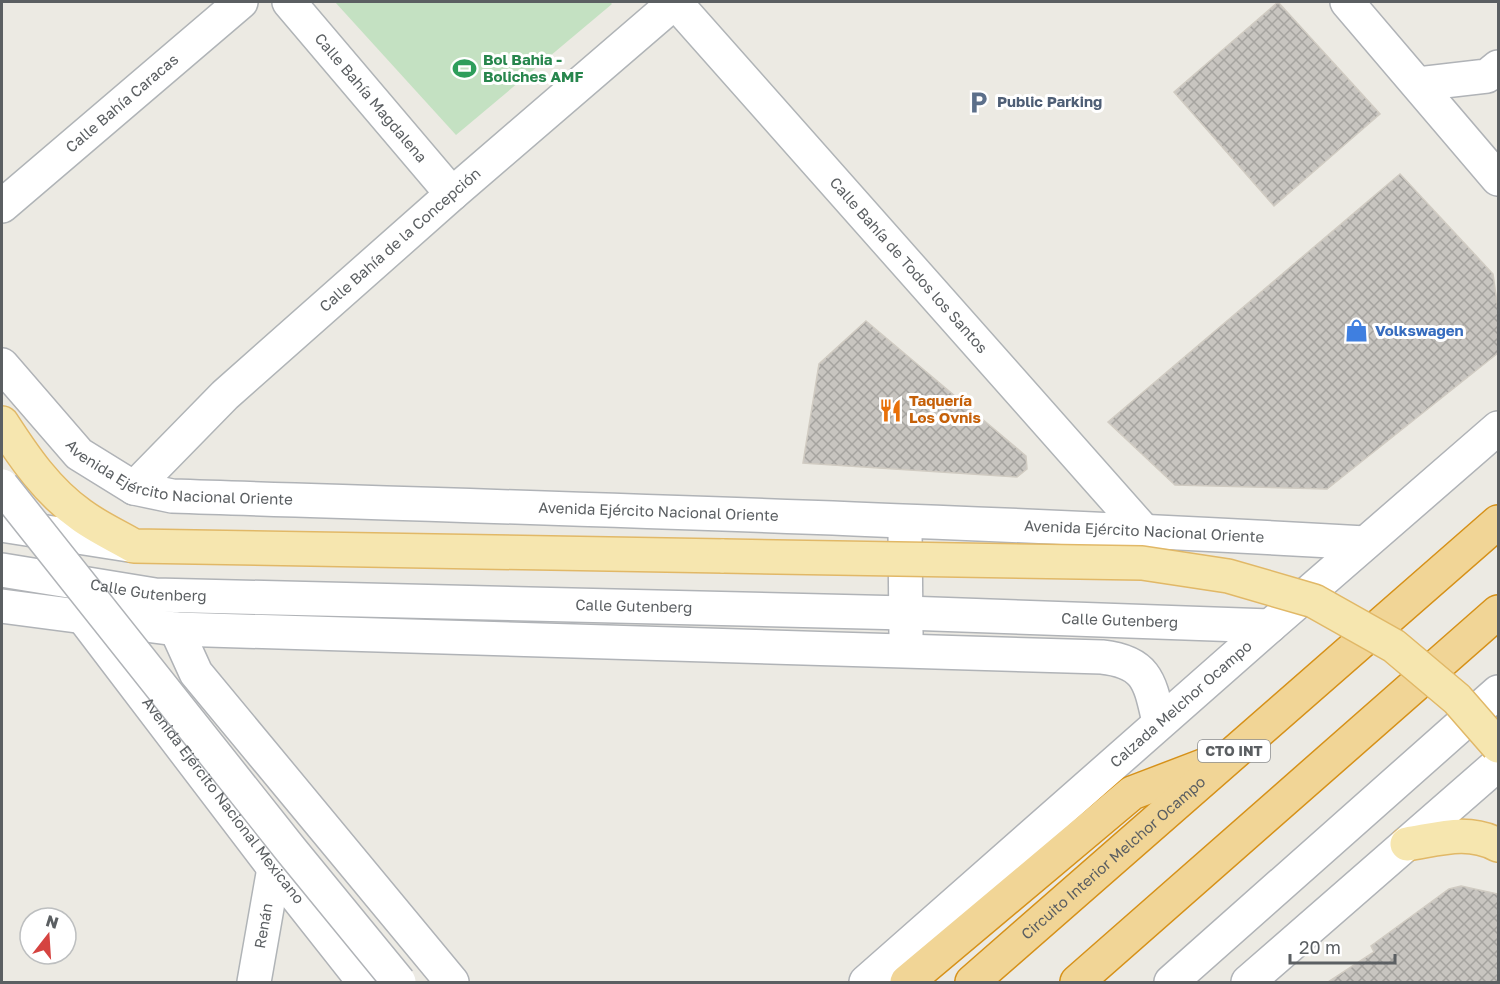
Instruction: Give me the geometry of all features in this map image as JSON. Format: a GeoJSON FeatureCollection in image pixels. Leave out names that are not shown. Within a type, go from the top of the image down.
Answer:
{"type":"FeatureCollection","features":[{"type":"Feature","properties":{"kind":"highway","name":"Circuito Interior Melchor Ocampo"},"geometry":{"type":"LineString","coordinates":[[972,982],[1498,522]]}},
{"type":"Feature","properties":{"kind":"highway"},"geometry":{"type":"LineString","coordinates":[[1077,982],[1498,612]]}},
{"type":"Feature","properties":{"kind":"highway"},"geometry":{"type":"LineString","coordinates":[[907,982],[1132,793],[1230,755]]}},
{"type":"Feature","properties":{"kind":"main road"},"geometry":{"type":"LineString","coordinates":[[2,423],[21,453],[52,490],[81,515],[134,546],[1142,563],[1228,576],[1314,601],[1394,646],[1457,699],[1498,746]]}},
{"type":"Feature","properties":{"kind":"main road"},"geometry":{"type":"LineString","coordinates":[[1407,844],[1462,835],[1483,838],[1498,845]]}},
{"type":"Feature","properties":{"kind":"street","name":"Calle Bahía Caracas"},"geometry":{"type":"LineString","coordinates":[[2,206],[242,2]]}},
{"type":"Feature","properties":{"kind":"street","name":"Calle Bahía Magdalena"},"geometry":{"type":"LineString","coordinates":[[289,2],[452,194]]}},
{"type":"Feature","properties":{"kind":"street","name":"Calle Bahía de la Concepción"},"geometry":{"type":"LineString","coordinates":[[134,488],[225,395],[452,194],[675,2]]}},
{"type":"Feature","properties":{"kind":"street","name":"Calle Bahía de Todos los Santos"},"geometry":{"type":"LineString","coordinates":[[675,2],[1143,530]]}},
{"type":"Feature","properties":{"kind":"street"},"geometry":{"type":"LineString","coordinates":[[1347,2],[1498,179]]}},
{"type":"Feature","properties":{"kind":"street"},"geometry":{"type":"LineString","coordinates":[[1418,84],[1487,76],[1498,67]]}},
{"type":"Feature","properties":{"kind":"street","name":"Avenida Ejército Nacional Oriente"},"geometry":{"type":"LineString","coordinates":[[2,365],[79,454],[134,488],[172,496],[905,520],[1143,530],[1365,543]]}},
{"type":"Feature","properties":{"kind":"street","name":"Calzada Melchor Ocampo"},"geometry":{"type":"LineString","coordinates":[[866,982],[1498,428]]}},
{"type":"Feature","properties":{"kind":"street"},"geometry":{"type":"LineString","coordinates":[[2,486],[276,832],[399,982]]}},
{"type":"Feature","properties":{"kind":"street"},"geometry":{"type":"LineString","coordinates":[[905,520],[906,651]]}},
{"type":"Feature","properties":{"kind":"street"},"geometry":{"type":"LineString","coordinates":[[2,525],[134,546]]}},
{"type":"Feature","properties":{"kind":"street","name":"Calle Gutenberg"},"geometry":{"type":"LineString","coordinates":[[2,570],[155,595],[906,613],[1270,626]]}},
{"type":"Feature","properties":{"kind":"street"},"geometry":{"type":"LineString","coordinates":[[2,606],[176,628],[1102,657],[1132,664],[1147,678],[1160,722]]}},
{"type":"Feature","properties":{"kind":"street","name":"Avenida Ejército Nacional Mexicano"},"geometry":{"type":"LineString","coordinates":[[83,617],[364,982]]}},
{"type":"Feature","properties":{"kind":"street"},"geometry":{"type":"LineString","coordinates":[[176,628],[196,674],[452,982]]}},
{"type":"Feature","properties":{"kind":"street"},"geometry":{"type":"LineString","coordinates":[[1171,982],[1498,692]]}},
{"type":"Feature","properties":{"kind":"street"},"geometry":{"type":"LineString","coordinates":[[1248,982],[1498,764]]}},
{"type":"Feature","properties":{"kind":"street","name":"Renán"},"geometry":{"type":"LineString","coordinates":[[254,982],[274,868]]}},
{"type":"Feature","properties":{"kind":"green space","name":"Bol Bahia - Boliches AMF"},"geometry":{"type":"Polygon","coordinates":[[[335,2],[610,2],[612,4],[456,135],[335,2]]]}},
{"type":"Feature","properties":{"kind":"building"},"geometry":{"type":"Polygon","coordinates":[[[1278,2],[1380,114],[1274,206],[1174,92],[1278,2]]]}},
{"type":"Feature","properties":{"kind":"building","name":"Volkswagen"},"geometry":{"type":"Polygon","coordinates":[[[1400,174],[1493,274],[1498,310],[1498,353],[1327,489],[1175,485],[1108,422],[1400,174]]]}},
{"type":"Feature","properties":{"kind":"building","name":"Taquería Los Ovnis"},"geometry":{"type":"Polygon","coordinates":[[[866,321],[1026,456],[1027,469],[1017,477],[803,463],[819,364],[866,321]]]}},
{"type":"Feature","properties":{"kind":"building"},"geometry":{"type":"Polygon","coordinates":[[[1461,886],[1498,894],[1498,982],[1328,982],[1374,952],[1371,946],[1449,889],[1461,886]]]}},
{"type":"Feature","properties":{"kind":"place","name":"Bol Bahia - Boliches AMF"},"geometry":{"type":"Point","coordinates":[465,69]}},
{"type":"Feature","properties":{"kind":"place","name":"Public Parking"},"geometry":{"type":"Point","coordinates":[979,102]}},
{"type":"Feature","properties":{"kind":"place","name":"Volkswagen"},"geometry":{"type":"Point","coordinates":[1357,331]}},
{"type":"Feature","properties":{"kind":"place","name":"Taquería Los Ovnis"},"geometry":{"type":"Point","coordinates":[891,410]}}]}
